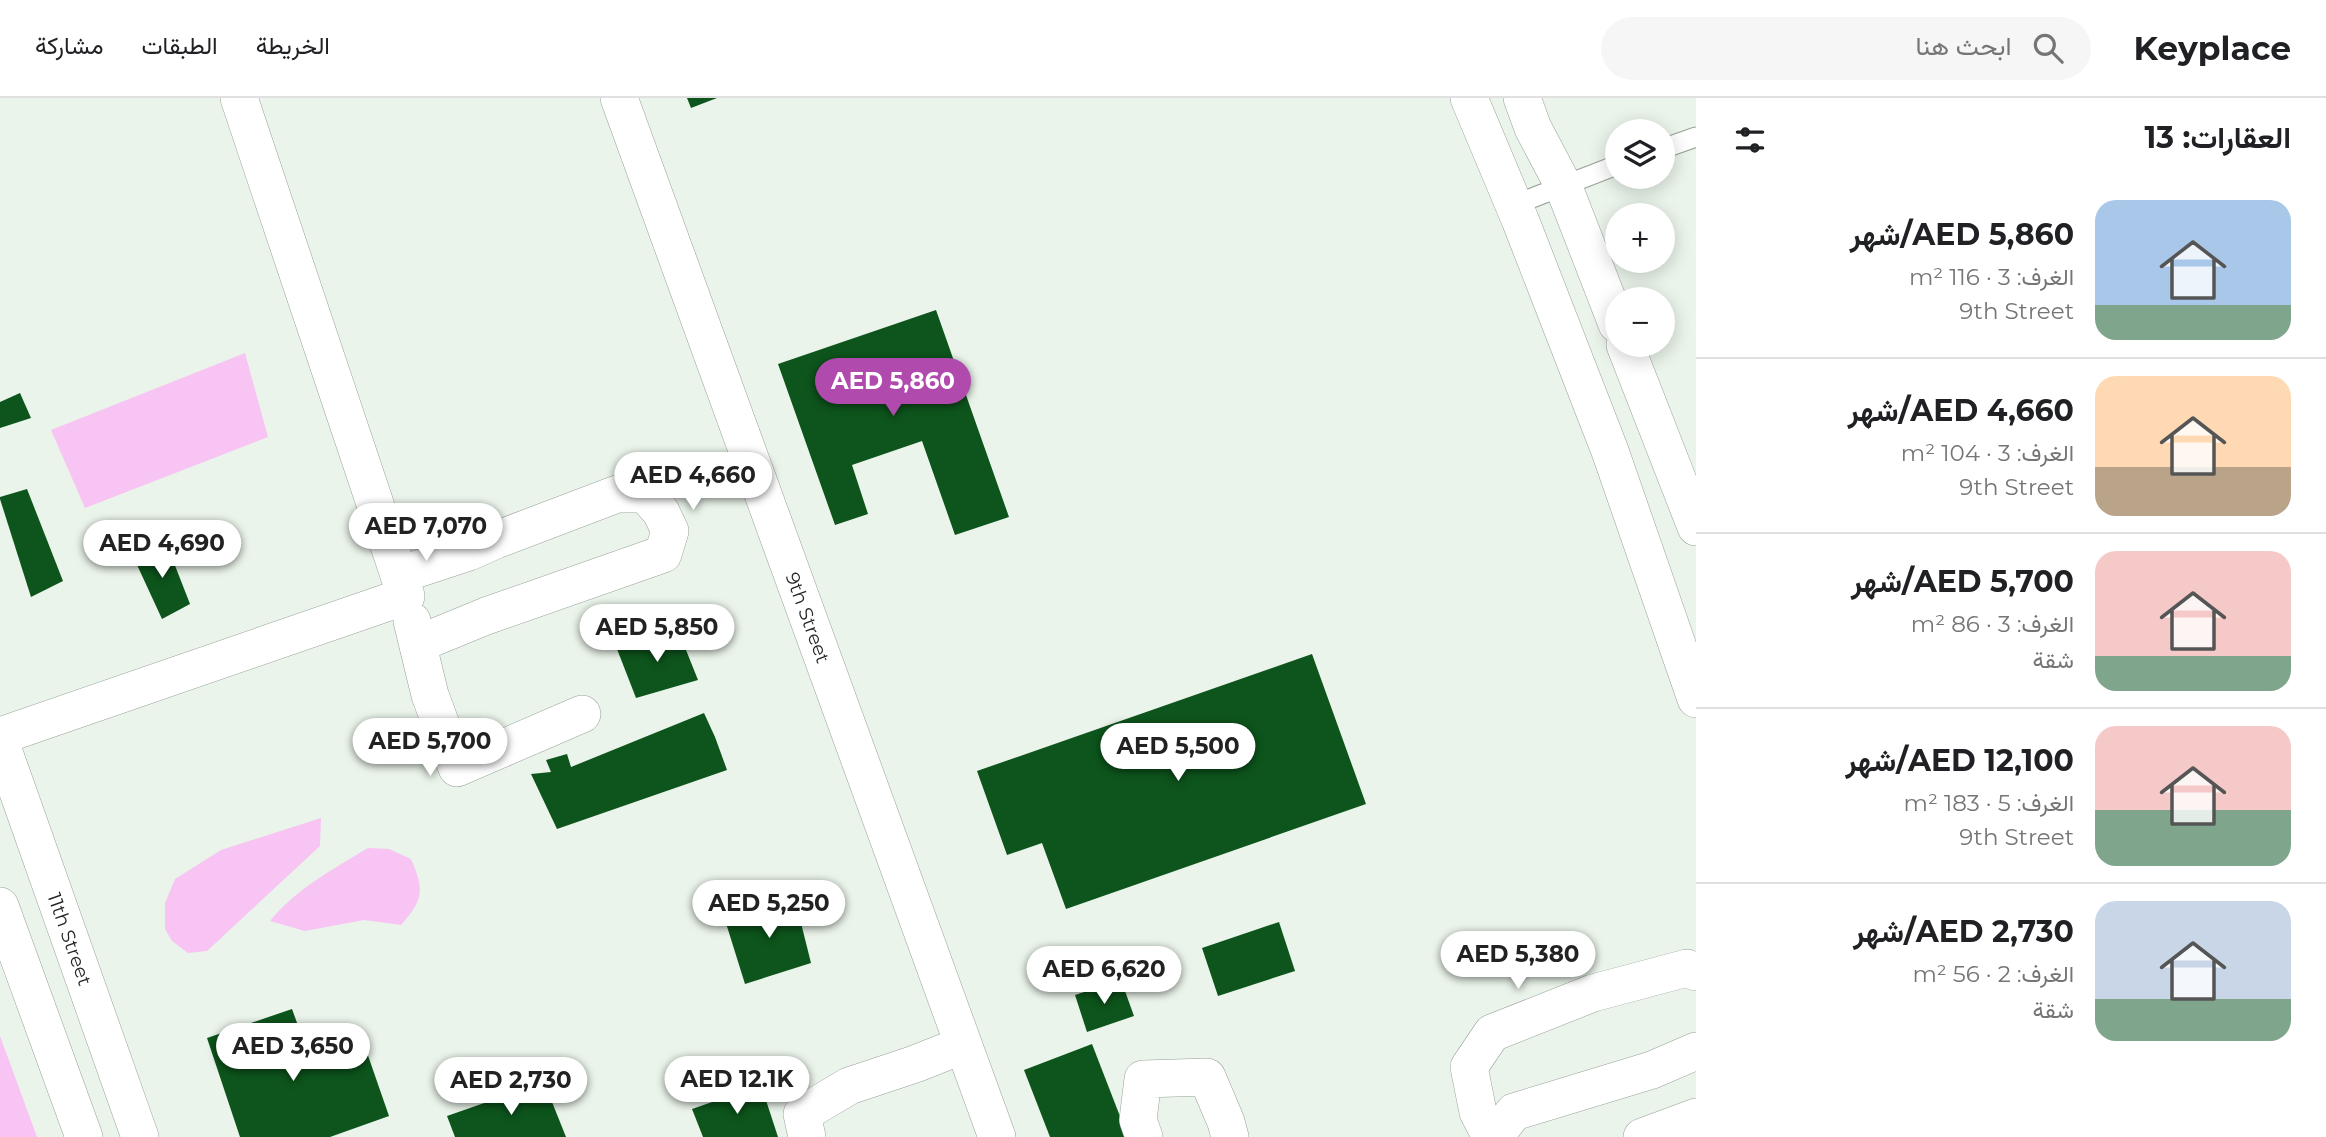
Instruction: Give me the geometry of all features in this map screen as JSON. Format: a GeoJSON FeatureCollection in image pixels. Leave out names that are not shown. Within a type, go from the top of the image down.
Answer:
{"type":"FeatureCollection","features":[{"type":"Feature","properties":{"kind":"street"},"geometry":{"type":"LineString","coordinates":[[239,98],[403,585],[430,695],[457,768],[582,713]]}},
{"type":"Feature","properties":{"kind":"street","name":"9th Street"},"geometry":{"type":"LineString","coordinates":[[619,98],[997,1137]]}},
{"type":"Feature","properties":{"kind":"street"},"geometry":{"type":"LineString","coordinates":[[1469,98],[1610,450],[1696,699]]}},
{"type":"Feature","properties":{"kind":"street"},"geometry":{"type":"LineString","coordinates":[[1521,98],[1533,128],[1563,185],[1605,293]]}},
{"type":"Feature","properties":{"kind":"street"},"geometry":{"type":"LineString","coordinates":[[1630,357],[1696,527]]}},
{"type":"Feature","properties":{"kind":"street"},"geometry":{"type":"LineString","coordinates":[[0,736],[403,585],[496,540],[617,494],[645,494],[661,512],[670,531],[663,554],[486,615],[418,644]]}},
{"type":"Feature","properties":{"kind":"street","name":"11th Street"},"geometry":{"type":"LineString","coordinates":[[0,741],[140,1137]]}},
{"type":"Feature","properties":{"kind":"street"},"geometry":{"type":"LineString","coordinates":[[0,906],[83,1137]]}},
{"type":"Feature","properties":{"kind":"street"},"geometry":{"type":"LineString","coordinates":[[1696,972],[1688,968],[1593,993],[1492,1033],[1469,1067],[1478,1112],[1492,1137],[1514,1112],[1652,1070],[1696,1051]]}},
{"type":"Feature","properties":{"kind":"street"},"geometry":{"type":"LineString","coordinates":[[807,1137],[802,1114],[837,1093],[849,1086],[963,1045]]}},
{"type":"Feature","properties":{"kind":"street"},"geometry":{"type":"LineString","coordinates":[[1144,1137],[1138,1120],[1143,1079],[1207,1077],[1230,1137]]}},
{"type":"Feature","properties":{"kind":"street"},"geometry":{"type":"LineString","coordinates":[[1642,1137],[1696,1117]]}},
{"type":"Feature","properties":{"kind":"lane"},"geometry":{"type":"LineString","coordinates":[[1675,144],[1696,137]]}},
{"type":"Feature","properties":{"kind":"lane"},"geometry":{"type":"LineString","coordinates":[[1514,205],[1605,169]]}},
{"type":"Feature","properties":{"kind":"shaded area"},"geometry":{"type":"Polygon","coordinates":[[[245,353],[268,437],[85,508],[51,430],[245,353]]]}},
{"type":"Feature","properties":{"kind":"shaded area"},"geometry":{"type":"Polygon","coordinates":[[[321,818],[320,846],[207,951],[188,953],[172,941],[165,929],[165,903],[175,879],[221,850],[321,818]]]}},
{"type":"Feature","properties":{"kind":"shaded area"},"geometry":{"type":"Polygon","coordinates":[[[368,848],[389,849],[411,859],[420,887],[418,902],[401,925],[364,920],[305,931],[270,921],[303,889],[368,848]]]}},
{"type":"Feature","properties":{"kind":"shaded area"},"geometry":{"type":"Polygon","coordinates":[[[0,1036],[37,1137],[0,1137],[0,1036]]]}},
{"type":"Feature","properties":{"kind":"building"},"geometry":{"type":"Polygon","coordinates":[[[687,98],[717,98],[691,108],[687,98]]]}},
{"type":"Feature","properties":{"kind":"building"},"geometry":{"type":"Polygon","coordinates":[[[936,310],[1009,517],[955,535],[922,441],[852,465],[868,514],[835,525],[778,364],[936,310]]]}},
{"type":"Feature","properties":{"kind":"building"},"geometry":{"type":"Polygon","coordinates":[[[20,393],[31,418],[0,428],[0,402],[20,393]]]}},
{"type":"Feature","properties":{"kind":"building"},"geometry":{"type":"Polygon","coordinates":[[[27,489],[63,581],[31,597],[0,499],[27,489]]]}},
{"type":"Feature","properties":{"kind":"building"},"geometry":{"type":"Polygon","coordinates":[[[167,545],[190,604],[162,619],[132,554],[167,545]]]}},
{"type":"Feature","properties":{"kind":"building"},"geometry":{"type":"Polygon","coordinates":[[[678,630],[698,680],[636,698],[617,649],[678,630]]]}},
{"type":"Feature","properties":{"kind":"building"},"geometry":{"type":"Polygon","coordinates":[[[1312,654],[1366,804],[1066,909],[1042,843],[1007,855],[977,771],[1312,654]]]}},
{"type":"Feature","properties":{"kind":"building"},"geometry":{"type":"Polygon","coordinates":[[[704,713],[727,770],[557,829],[531,774],[551,772],[546,760],[567,754],[571,767],[704,713]]]}},
{"type":"Feature","properties":{"kind":"building"},"geometry":{"type":"Polygon","coordinates":[[[794,895],[811,963],[745,984],[725,920],[794,895]]]}},
{"type":"Feature","properties":{"kind":"building"},"geometry":{"type":"Polygon","coordinates":[[[1279,922],[1295,971],[1218,996],[1202,948],[1279,922]]]}},
{"type":"Feature","properties":{"kind":"building"},"geometry":{"type":"Polygon","coordinates":[[[1121,980],[1134,1016],[1087,1032],[1075,995],[1121,980]]]}},
{"type":"Feature","properties":{"kind":"building"},"geometry":{"type":"Polygon","coordinates":[[[292,1009],[312,1064],[364,1044],[389,1116],[330,1137],[240,1137],[207,1038],[292,1009]]]}},
{"type":"Feature","properties":{"kind":"building"},"geometry":{"type":"Polygon","coordinates":[[[1092,1044],[1128,1137],[1050,1137],[1024,1070],[1092,1044]]]}},
{"type":"Feature","properties":{"kind":"building"},"geometry":{"type":"Polygon","coordinates":[[[544,1082],[566,1137],[455,1137],[447,1116],[544,1082]]]}},
{"type":"Feature","properties":{"kind":"building"},"geometry":{"type":"Polygon","coordinates":[[[761,1085],[778,1137],[703,1137],[692,1109],[761,1085]]]}}]}
